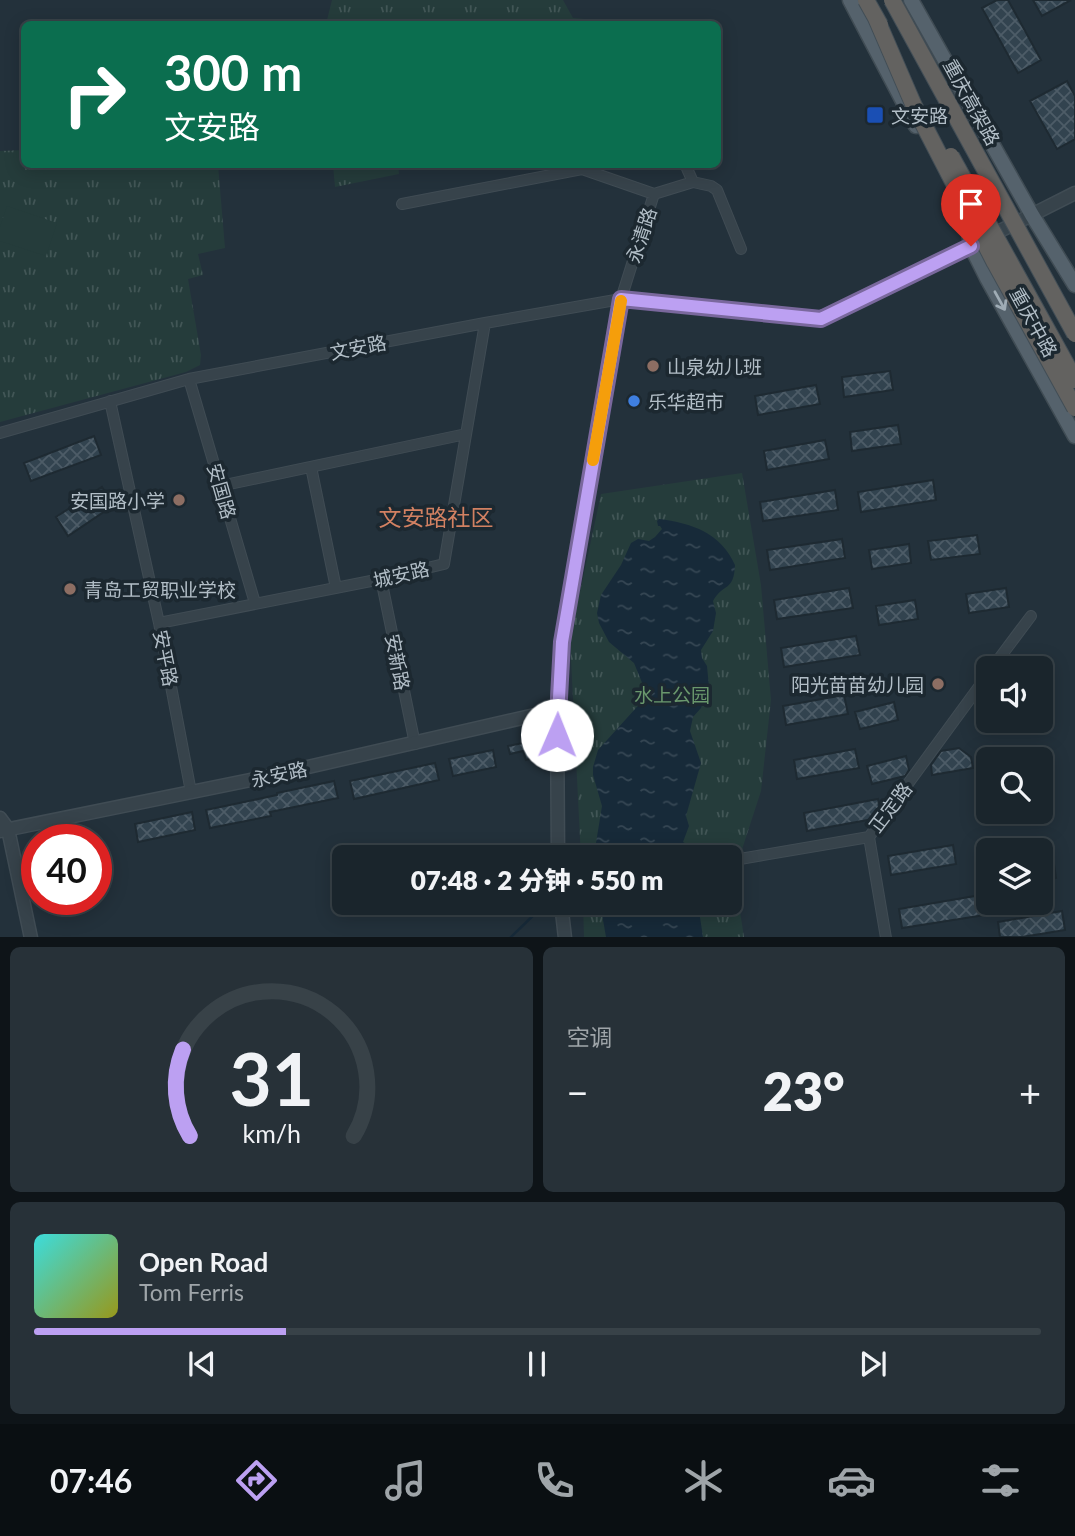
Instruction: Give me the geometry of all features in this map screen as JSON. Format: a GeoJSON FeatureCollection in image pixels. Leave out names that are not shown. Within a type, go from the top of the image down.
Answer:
{"type":"FeatureCollection","features":[{"type":"Feature","properties":{"kind":"highway"},"geometry":{"type":"LineString","coordinates":[[866,0],[1075,380]]}},
{"type":"Feature","properties":{"kind":"highway"},"geometry":{"type":"LineString","coordinates":[[900,3],[952,90],[1075,312]]}},
{"type":"Feature","properties":{"kind":"highway","name":"重庆高架路"},"geometry":{"type":"LineString","coordinates":[[900,3],[1075,334]]}},
{"type":"Feature","properties":{"kind":"highway"},"geometry":{"type":"LineString","coordinates":[[876,18],[920,118],[995,263],[1075,408]]}},
{"type":"Feature","properties":{"kind":"main road","name":"重庆中路"},"geometry":{"type":"LineString","coordinates":[[850,0],[968,225],[971,246],[1075,436]]}},
{"type":"Feature","properties":{"kind":"main road"},"geometry":{"type":"LineString","coordinates":[[900,3],[1075,285]]}},
{"type":"Feature","properties":{"kind":"street"},"geometry":{"type":"LineString","coordinates":[[402,204],[585,168]]}},
{"type":"Feature","properties":{"kind":"street"},"geometry":{"type":"LineString","coordinates":[[687,168],[693,182]]}},
{"type":"Feature","properties":{"kind":"street"},"geometry":{"type":"LineString","coordinates":[[582,169],[654,194],[693,182],[711,186],[717,190],[741,249]]}},
{"type":"Feature","properties":{"kind":"street","name":"文安路"},"geometry":{"type":"LineString","coordinates":[[0,433],[189,379],[621,299],[821,319],[1075,193]]}},
{"type":"Feature","properties":{"kind":"street","name":"永清路"},"geometry":{"type":"LineString","coordinates":[[558,845],[557,710],[562,642],[621,299],[654,194]]}},
{"type":"Feature","properties":{"kind":"street","name":"城安路"},"geometry":{"type":"LineString","coordinates":[[159,623],[444,564],[485,323]]}},
{"type":"Feature","properties":{"kind":"street","name":"安国路"},"geometry":{"type":"LineString","coordinates":[[189,379],[255,603]]}},
{"type":"Feature","properties":{"kind":"street","name":"安平路"},"geometry":{"type":"LineString","coordinates":[[110,401],[159,623],[191,792]]}},
{"type":"Feature","properties":{"kind":"street"},"geometry":{"type":"LineString","coordinates":[[220,486],[466,434]]}},
{"type":"Feature","properties":{"kind":"street"},"geometry":{"type":"LineString","coordinates":[[311,467],[336,588]]}},
{"type":"Feature","properties":{"kind":"street","name":"安新路"},"geometry":{"type":"LineString","coordinates":[[381,579],[415,744]]}},
{"type":"Feature","properties":{"kind":"street","name":"正定路"},"geometry":{"type":"LineString","coordinates":[[1001,656],[1031,616]]}},
{"type":"Feature","properties":{"kind":"street","name":"正定路"},"geometry":{"type":"LineString","coordinates":[[742,859],[869,836],[976,690]]}},
{"type":"Feature","properties":{"kind":"street","name":"永安路"},"geometry":{"type":"LineString","coordinates":[[4,830],[248,781],[557,710]]}},
{"type":"Feature","properties":{"kind":"street"},"geometry":{"type":"LineString","coordinates":[[0,818],[31,937]]}},
{"type":"Feature","properties":{"kind":"street"},"geometry":{"type":"LineString","coordinates":[[869,836],[886,937]]}},
{"type":"Feature","properties":{"kind":"street"},"geometry":{"type":"LineString","coordinates":[[562,915],[565,937]]}},
{"type":"Feature","properties":{"kind":"green space"},"geometry":{"type":"Polygon","coordinates":[[[332,0],[563,0],[573,18],[608,21],[327,21],[332,0]]]}},
{"type":"Feature","properties":{"kind":"green space"},"geometry":{"type":"Polygon","coordinates":[[[21,150],[21,168],[218,168],[225,248],[198,254],[203,275],[188,279],[201,355],[200,365],[186,372],[0,422],[0,151],[21,150]]]}},
{"type":"Feature","properties":{"kind":"green space"},"geometry":{"type":"Polygon","coordinates":[[[333,168],[398,168],[399,174],[335,187],[333,168]]]}},
{"type":"Feature","properties":{"kind":"green space"},"geometry":{"type":"Polygon","coordinates":[[[7,206],[57,223],[46,256],[0,241],[0,227],[7,206]]]}},
{"type":"Feature","properties":{"kind":"green space","name":"水上公园"},"geometry":{"type":"Polygon","coordinates":[[[742,473],[761,585],[771,700],[761,791],[742,849],[742,845],[580,845],[570,639],[601,494],[742,473]]]}},
{"type":"Feature","properties":{"kind":"green space","name":"水上公园"},"geometry":{"type":"Polygon","coordinates":[[[583,915],[741,915],[744,937],[584,937],[583,915]]]}},
{"type":"Feature","properties":{"kind":"water"},"geometry":{"type":"Polygon","coordinates":[[[659,519],[683,523],[704,531],[722,545],[735,565],[730,584],[713,601],[716,613],[713,631],[701,650],[707,666],[709,687],[701,708],[693,717],[690,731],[701,763],[686,816],[689,826],[683,842],[688,845],[596,845],[602,806],[593,775],[598,750],[645,698],[647,687],[643,685],[634,663],[609,642],[597,613],[601,595],[621,565],[631,543],[638,539],[649,541],[655,537],[662,529],[657,521],[659,519]]]}},
{"type":"Feature","properties":{"kind":"water"},"geometry":{"type":"Polygon","coordinates":[[[602,915],[700,915],[703,937],[606,937],[602,915]]]}},
{"type":"Feature","properties":{"kind":"building"},"geometry":{"type":"Polygon","coordinates":[[[997,0],[1008,0],[1041,60],[1018,73],[982,8],[997,0]]]}},
{"type":"Feature","properties":{"kind":"building"},"geometry":{"type":"Polygon","coordinates":[[[1033,0],[1071,0],[1042,16],[1033,0]]]}},
{"type":"Feature","properties":{"kind":"building"},"geometry":{"type":"Polygon","coordinates":[[[1067,81],[1075,96],[1075,139],[1057,149],[1030,101],[1067,81]]]}},
{"type":"Feature","properties":{"kind":"building"},"geometry":{"type":"Polygon","coordinates":[[[890,371],[893,390],[844,397],[842,377],[890,371]]]}},
{"type":"Feature","properties":{"kind":"building"},"geometry":{"type":"Polygon","coordinates":[[[816,385],[820,404],[758,415],[755,396],[816,385]]]}},
{"type":"Feature","properties":{"kind":"building"},"geometry":{"type":"Polygon","coordinates":[[[898,425],[901,444],[852,451],[850,432],[898,425]]]}},
{"type":"Feature","properties":{"kind":"building"},"geometry":{"type":"Polygon","coordinates":[[[94,436],[101,455],[31,481],[24,463],[94,436]]]}},
{"type":"Feature","properties":{"kind":"building"},"geometry":{"type":"Polygon","coordinates":[[[825,440],[829,459],[767,470],[764,451],[825,440]]]}},
{"type":"Feature","properties":{"kind":"building"},"geometry":{"type":"Polygon","coordinates":[[[933,480],[936,500],[861,512],[858,492],[933,480]]]}},
{"type":"Feature","properties":{"kind":"building"},"geometry":{"type":"Polygon","coordinates":[[[102,487],[114,505],[68,536],[56,517],[102,487]]]}},
{"type":"Feature","properties":{"kind":"building"},"geometry":{"type":"Polygon","coordinates":[[[835,490],[838,510],[763,521],[760,502],[835,490]]]}},
{"type":"Feature","properties":{"kind":"building"},"geometry":{"type":"Polygon","coordinates":[[[977,535],[980,554],[931,560],[928,541],[977,535]]]}},
{"type":"Feature","properties":{"kind":"building"},"geometry":{"type":"Polygon","coordinates":[[[842,539],[845,558],[770,570],[767,550],[842,539]]]}},
{"type":"Feature","properties":{"kind":"building"},"geometry":{"type":"Polygon","coordinates":[[[909,544],[911,563],[872,569],[869,550],[909,544]]]}},
{"type":"Feature","properties":{"kind":"building"},"geometry":{"type":"Polygon","coordinates":[[[849,588],[853,608],[777,619],[774,600],[849,588]]]}},
{"type":"Feature","properties":{"kind":"building"},"geometry":{"type":"Polygon","coordinates":[[[1006,588],[1009,607],[969,613],[966,594],[1006,588]]]}},
{"type":"Feature","properties":{"kind":"building"},"geometry":{"type":"Polygon","coordinates":[[[915,600],[918,619],[879,625],[876,606],[915,600]]]}},
{"type":"Feature","properties":{"kind":"building"},"geometry":{"type":"Polygon","coordinates":[[[856,636],[860,655],[784,667],[781,648],[856,636]]]}},
{"type":"Feature","properties":{"kind":"building"},"geometry":{"type":"Polygon","coordinates":[[[844,695],[848,714],[786,725],[783,706],[844,695]]]}},
{"type":"Feature","properties":{"kind":"building"},"geometry":{"type":"Polygon","coordinates":[[[894,702],[898,720],[860,729],[855,712],[894,702]]]}},
{"type":"Feature","properties":{"kind":"building"},"geometry":{"type":"Polygon","coordinates":[[[533,741],[533,758],[526,760],[523,751],[510,754],[508,746],[533,741]]]}},
{"type":"Feature","properties":{"kind":"building"},"geometry":{"type":"Polygon","coordinates":[[[959,748],[971,757],[973,768],[932,775],[931,765],[941,751],[959,748]]]}},
{"type":"Feature","properties":{"kind":"building"},"geometry":{"type":"Polygon","coordinates":[[[855,749],[859,768],[797,779],[794,760],[855,749]]]}},
{"type":"Feature","properties":{"kind":"building"},"geometry":{"type":"Polygon","coordinates":[[[493,750],[496,767],[453,776],[449,759],[493,750]]]}},
{"type":"Feature","properties":{"kind":"building"},"geometry":{"type":"Polygon","coordinates":[[[906,756],[909,770],[905,776],[872,784],[867,766],[906,756]]]}},
{"type":"Feature","properties":{"kind":"building"},"geometry":{"type":"Polygon","coordinates":[[[435,763],[439,780],[354,799],[350,781],[435,763]]]}},
{"type":"Feature","properties":{"kind":"building"},"geometry":{"type":"Polygon","coordinates":[[[334,781],[338,798],[270,812],[271,816],[210,828],[206,810],[334,781]]]}},
{"type":"Feature","properties":{"kind":"building"},"geometry":{"type":"Polygon","coordinates":[[[878,799],[880,810],[873,819],[807,831],[804,813],[878,799]]]}},
{"type":"Feature","properties":{"kind":"building"},"geometry":{"type":"Polygon","coordinates":[[[192,812],[195,830],[138,842],[135,824],[192,812]]]}},
{"type":"Feature","properties":{"kind":"building"},"geometry":{"type":"Polygon","coordinates":[[[953,845],[956,864],[891,875],[888,856],[953,845]]]}},
{"type":"Feature","properties":{"kind":"building"},"geometry":{"type":"Polygon","coordinates":[[[976,896],[976,915],[985,915],[902,928],[899,909],[976,896]]]}},
{"type":"Feature","properties":{"kind":"building"},"geometry":{"type":"Polygon","coordinates":[[[1062,911],[1065,930],[1022,937],[1000,937],[998,922],[1053,915],[1053,913],[1062,911]]]}},
{"type":"Feature","properties":{"kind":"waterway"},"geometry":{"type":"LineString","coordinates":[[511,937],[534,915]]}},
{"type":"Feature","properties":{"kind":"slow traffic"},"geometry":{"type":"LineString","coordinates":[[593,460],[621,301]]}},
{"type":"Feature","properties":{"kind":"place","name":"文安路"},"geometry":{"type":"Point","coordinates":[875,115]}},
{"type":"Feature","properties":{"kind":"place","name":"山泉幼儿班"},"geometry":{"type":"Point","coordinates":[653,366]}},
{"type":"Feature","properties":{"kind":"place","name":"乐华超市"},"geometry":{"type":"Point","coordinates":[634,401]}},
{"type":"Feature","properties":{"kind":"place","name":"安国路小学"},"geometry":{"type":"Point","coordinates":[179,500]}},
{"type":"Feature","properties":{"kind":"place","name":"青岛工贸职业学校"},"geometry":{"type":"Point","coordinates":[70,589]}},
{"type":"Feature","properties":{"kind":"place","name":"阳光苗苗幼儿园"},"geometry":{"type":"Point","coordinates":[938,684]}},
{"type":"Feature","properties":{"kind":"district","name":"文安路社区"},"geometry":{"type":"Point","coordinates":[436,517]}},
{"type":"Feature","properties":{"kind":"route"},"geometry":{"type":"LineString","coordinates":[[557,735],[562,642],[621,299],[821,319],[971,246]]}}]}
